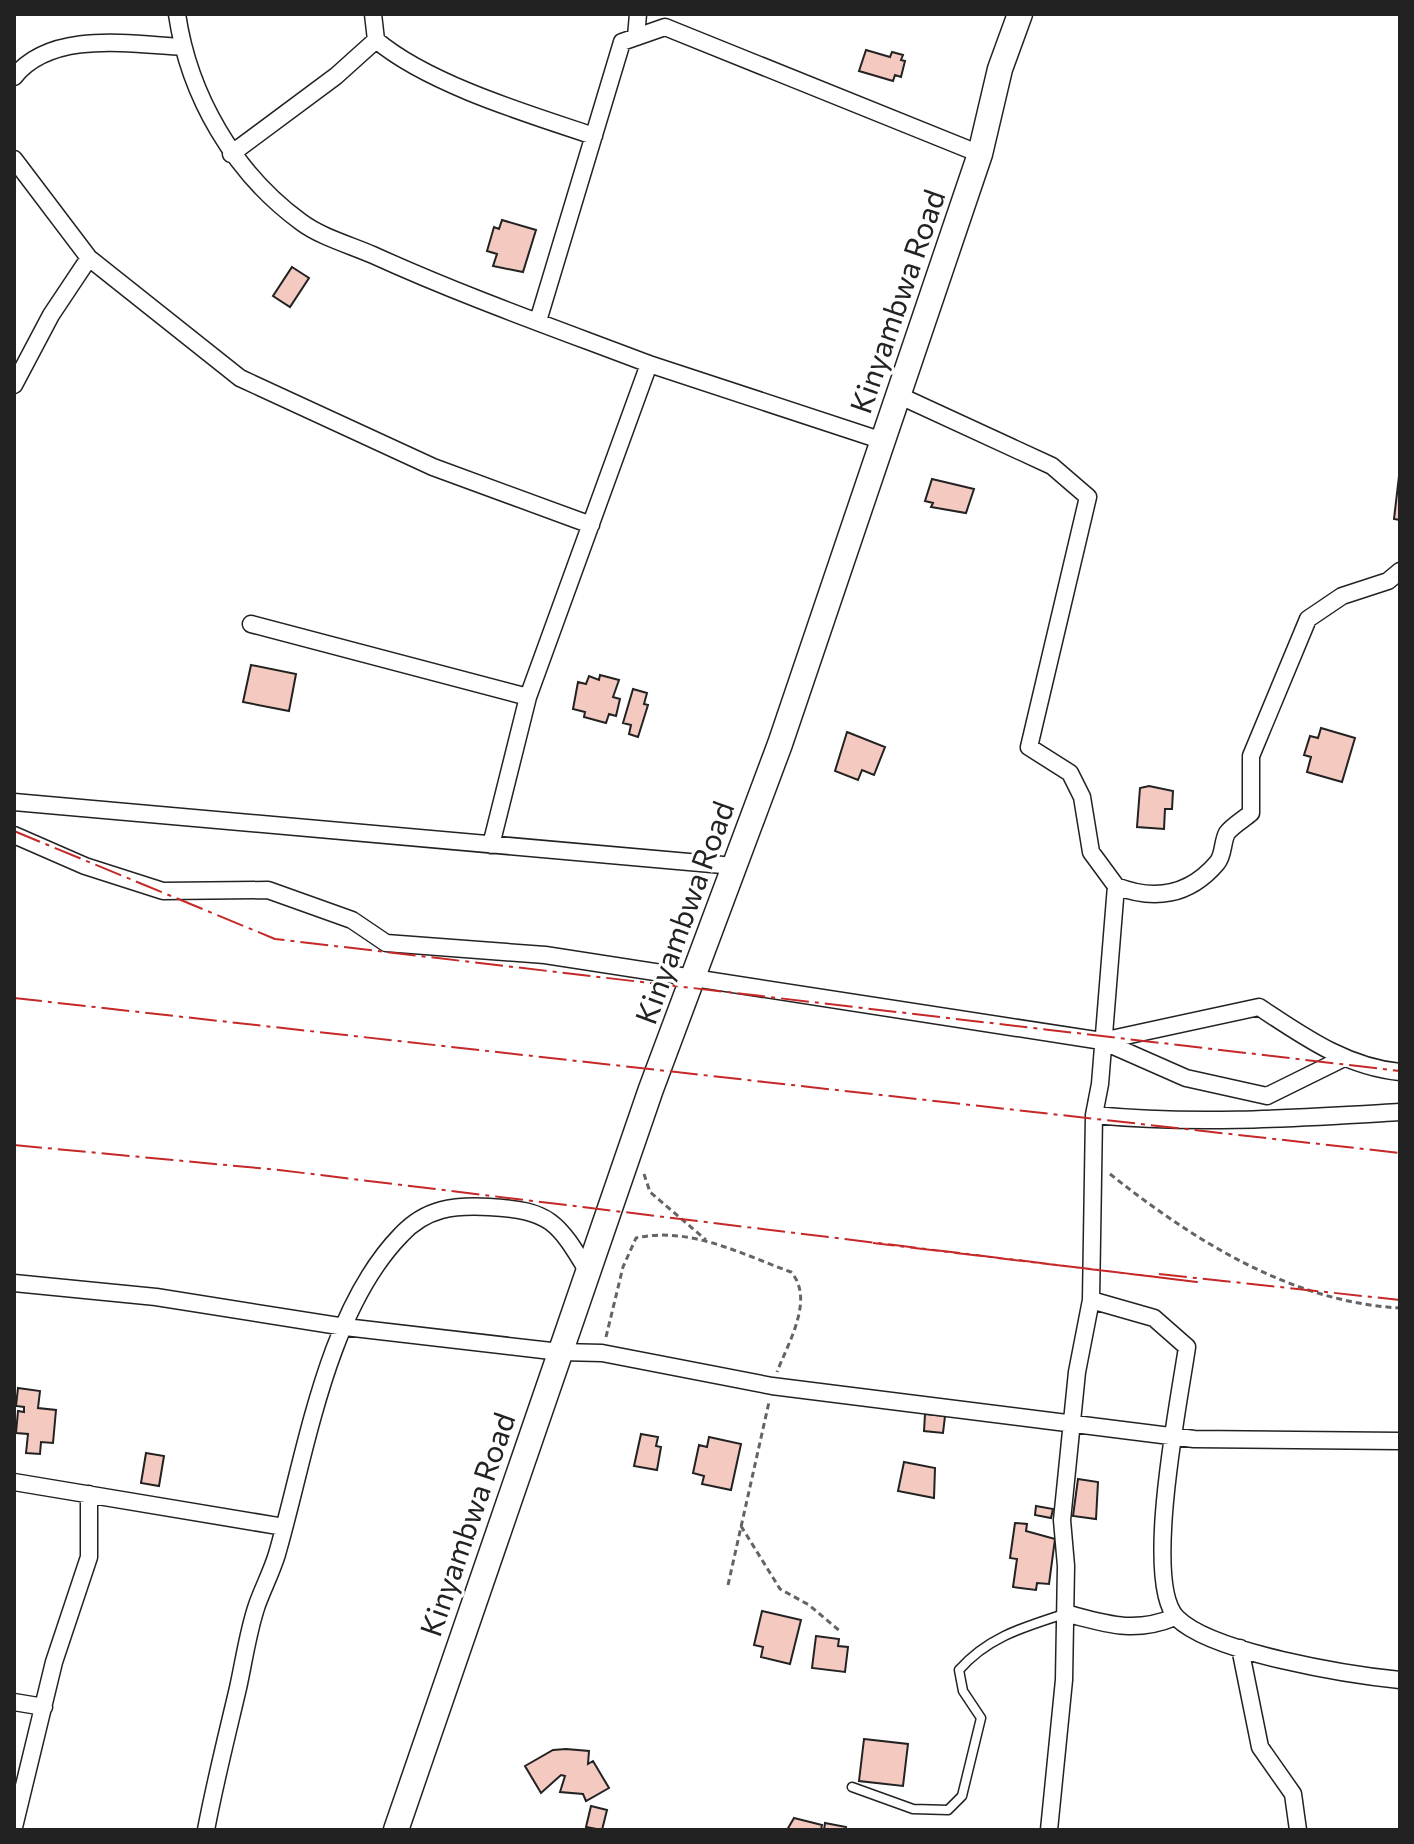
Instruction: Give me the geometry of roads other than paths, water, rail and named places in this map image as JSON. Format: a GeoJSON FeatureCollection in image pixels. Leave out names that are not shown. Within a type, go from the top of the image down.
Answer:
{"type":"FeatureCollection","features":[{"type":"Feature","properties":{"kind":"street"},"geometry":{"type":"LineString","coordinates":[[177,14],[182,47],[199,92],[231,154],[302,223],[401,268],[649,364],[883,441]]}},
{"type":"Feature","properties":{"kind":"street"},"geometry":{"type":"LineString","coordinates":[[373,14],[376,40],[392,53],[445,79],[594,136]]}},
{"type":"Feature","properties":{"kind":"street"},"geometry":{"type":"LineString","coordinates":[[636,37],[638,14]]}},
{"type":"Feature","properties":{"kind":"street","name":"Kinyambwa Road"},"geometry":{"type":"LineString","coordinates":[[396,1830],[634,1140],[780,744],[980,154],[1000,69],[1020,14]]}},
{"type":"Feature","properties":{"kind":"street"},"geometry":{"type":"LineString","coordinates":[[538,321],[622,42],[665,27],[980,154]]}},
{"type":"Feature","properties":{"kind":"street"},"geometry":{"type":"LineString","coordinates":[[231,154],[336,76],[376,40]]}},
{"type":"Feature","properties":{"kind":"street"},"geometry":{"type":"LineString","coordinates":[[14,77],[24,64],[55,51],[96,42],[182,47]]}},
{"type":"Feature","properties":{"kind":"street"},"geometry":{"type":"LineString","coordinates":[[14,159],[89,258],[240,378],[433,467],[591,525]]}},
{"type":"Feature","properties":{"kind":"street"},"geometry":{"type":"LineString","coordinates":[[14,385],[51,315],[89,258]]}},
{"type":"Feature","properties":{"kind":"street"},"geometry":{"type":"LineString","coordinates":[[491,845],[528,697],[649,364]]}},
{"type":"Feature","properties":{"kind":"street"},"geometry":{"type":"LineString","coordinates":[[898,395],[1052,466],[1088,497],[1029,747],[1070,773],[1082,797],[1091,852],[1116,886],[1138,895],[1168,894],[1188,889],[1219,861],[1228,831],[1251,813],[1251,756],[1308,619],[1342,596],[1388,581],[1400,571]]}},
{"type":"Feature","properties":{"kind":"street"},"geometry":{"type":"LineString","coordinates":[[251,624],[528,697]]}},
{"type":"Feature","properties":{"kind":"street"},"geometry":{"type":"LineString","coordinates":[[14,802],[734,866]]}},
{"type":"Feature","properties":{"kind":"street"},"geometry":{"type":"LineString","coordinates":[[14,835],[85,866],[163,891],[268,890],[352,920],[386,943],[545,955],[1102,1041],[1186,1078],[1267,1096],[1344,1058]]}},
{"type":"Feature","properties":{"kind":"street"},"geometry":{"type":"LineString","coordinates":[[1049,1830],[1064,1680],[1062,1520],[1077,1372],[1091,1300],[1094,1115],[1116,886]]}},
{"type":"Feature","properties":{"kind":"street"},"geometry":{"type":"LineString","coordinates":[[1102,1041],[1259,1007],[1317,1046],[1372,1070],[1400,1072]]}},
{"type":"Feature","properties":{"kind":"street"},"geometry":{"type":"LineString","coordinates":[[1094,1115],[1226,1122],[1400,1112]]}},
{"type":"Feature","properties":{"kind":"street"},"geometry":{"type":"LineString","coordinates":[[206,1830],[256,1607],[284,1527],[327,1370],[380,1258],[403,1232],[431,1211],[466,1205],[507,1208],[549,1218],[571,1244],[588,1272]]}},
{"type":"Feature","properties":{"kind":"street"},"geometry":{"type":"LineString","coordinates":[[14,1283],[156,1297],[345,1327],[560,1352],[602,1353],[772,1386],[1175,1435],[1400,1441]]}},
{"type":"Feature","properties":{"kind":"street"},"geometry":{"type":"LineString","coordinates":[[1091,1300],[1154,1318],[1187,1347],[1163,1515],[1163,1579],[1175,1617],[1191,1628],[1240,1648],[1339,1674],[1400,1680]]}},
{"type":"Feature","properties":{"kind":"street"},"geometry":{"type":"LineString","coordinates":[[14,1482],[284,1527]]}},
{"type":"Feature","properties":{"kind":"street"},"geometry":{"type":"LineString","coordinates":[[14,1827],[54,1662],[89,1557],[89,1494]]}},
{"type":"Feature","properties":{"kind":"street"},"geometry":{"type":"LineString","coordinates":[[1065,1613],[1109,1624],[1149,1627],[1175,1617]]}},
{"type":"Feature","properties":{"kind":"street"},"geometry":{"type":"LineString","coordinates":[[1240,1648],[1260,1747],[1293,1794],[1298,1830]]}},
{"type":"Feature","properties":{"kind":"street"},"geometry":{"type":"LineString","coordinates":[[14,1702],[44,1707]]}},
{"type":"Feature","properties":{"kind":"lane"},"geometry":{"type":"LineString","coordinates":[[852,1787],[913,1809],[948,1810],[962,1796],[981,1718],[963,1691],[959,1670],[974,1653],[1005,1633],[1065,1613]]}}]}
